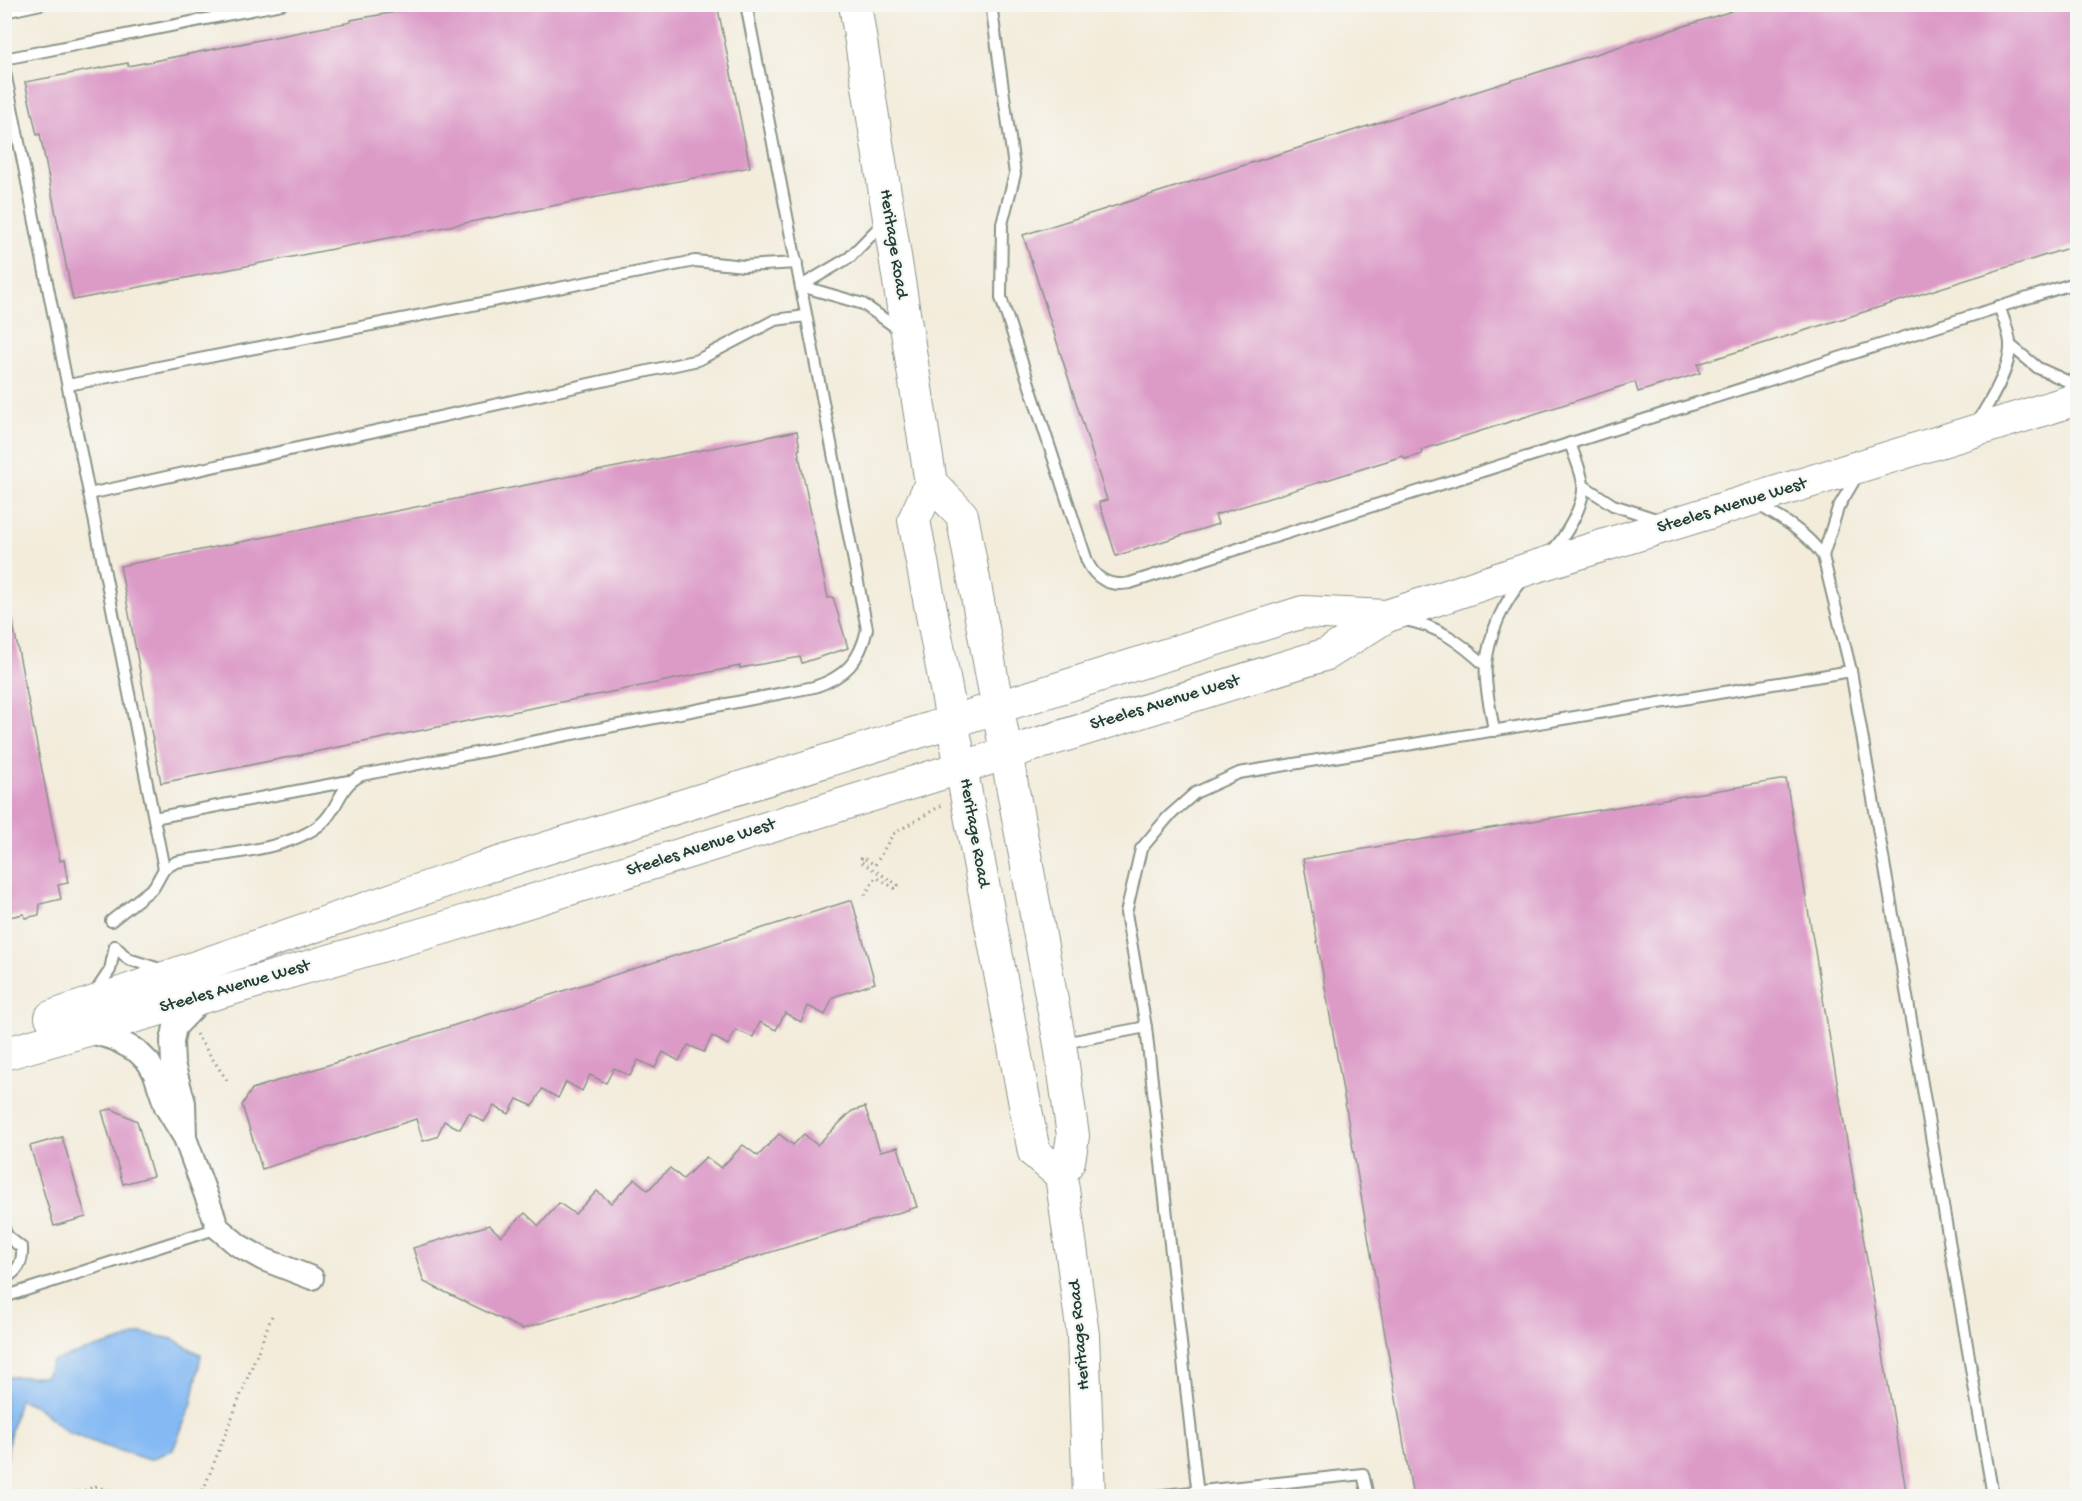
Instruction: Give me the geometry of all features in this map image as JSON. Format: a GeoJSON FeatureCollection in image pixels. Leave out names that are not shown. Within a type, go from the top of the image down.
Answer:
{"type":"FeatureCollection","features":[{"type":"Feature","properties":{"kind":"main road","name":"Heritage Road"},"geometry":{"type":"LineString","coordinates":[[855,4],[931,483],[914,520],[1034,1152],[1061,1175]]}},
{"type":"Feature","properties":{"kind":"main road","name":"Steeles Avenue West"},"geometry":{"type":"LineString","coordinates":[[4,1032],[207,994],[458,923],[1328,654],[1387,616],[1537,566],[2078,399]]}},
{"type":"Feature","properties":{"kind":"main road","name":"Heritage Road"},"geometry":{"type":"LineString","coordinates":[[931,483],[962,515],[1060,1044],[1073,1136],[1069,1161],[1061,1175],[1083,1335],[1089,1497]]}},
{"type":"Feature","properties":{"kind":"main road","name":"Steeles Avenue West"},"geometry":{"type":"LineString","coordinates":[[4,1054],[180,973],[483,868],[1303,612],[1387,616]]}},
{"type":"Feature","properties":{"kind":"street"},"geometry":{"type":"LineString","coordinates":[[185,1138],[184,1103],[173,1065],[172,1041],[176,1027],[185,1014],[207,994]]}},
{"type":"Feature","properties":{"kind":"street"},"geometry":{"type":"LineString","coordinates":[[84,1018],[115,1040],[137,1051],[156,1074],[166,1107],[185,1138],[218,1228],[238,1245],[263,1259],[312,1278]]}},
{"type":"Feature","properties":{"kind":"lane"},"geometry":{"type":"LineString","coordinates":[[4,12],[41,4]]}},
{"type":"Feature","properties":{"kind":"lane"},"geometry":{"type":"LineString","coordinates":[[4,59],[282,4]]}},
{"type":"Feature","properties":{"kind":"lane"},"geometry":{"type":"LineString","coordinates":[[154,818],[349,781],[373,772],[814,687],[834,681],[854,663],[863,646],[867,629],[746,4]]}},
{"type":"Feature","properties":{"kind":"lane"},"geometry":{"type":"LineString","coordinates":[[992,4],[1015,174],[1002,224],[1001,298],[1087,561],[1092,572],[1100,579],[1114,584],[1130,583],[2078,282]]}},
{"type":"Feature","properties":{"kind":"lane"},"geometry":{"type":"LineString","coordinates":[[4,67],[164,869]]}},
{"type":"Feature","properties":{"kind":"lane"},"geometry":{"type":"LineString","coordinates":[[801,286],[850,257],[889,217]]}},
{"type":"Feature","properties":{"kind":"lane"},"geometry":{"type":"LineString","coordinates":[[68,385],[695,261],[744,266],[797,263]]}},
{"type":"Feature","properties":{"kind":"lane"},"geometry":{"type":"LineString","coordinates":[[801,286],[863,304],[908,336]]}},
{"type":"Feature","properties":{"kind":"lane"},"geometry":{"type":"LineString","coordinates":[[1970,432],[1988,406],[2002,376],[2010,345],[1999,306]]}},
{"type":"Feature","properties":{"kind":"lane"},"geometry":{"type":"LineString","coordinates":[[89,494],[698,360],[775,320],[806,316]]}},
{"type":"Feature","properties":{"kind":"lane"},"geometry":{"type":"LineString","coordinates":[[2010,345],[2038,368],[2078,386]]}},
{"type":"Feature","properties":{"kind":"lane"},"geometry":{"type":"LineString","coordinates":[[1494,731],[1486,666],[1491,638],[1502,611],[1518,587],[1564,535],[1575,517],[1584,486],[1570,443]]}},
{"type":"Feature","properties":{"kind":"lane"},"geometry":{"type":"LineString","coordinates":[[1823,556],[1838,508],[1863,466]]}},
{"type":"Feature","properties":{"kind":"lane"},"geometry":{"type":"LineString","coordinates":[[1584,486],[1613,505],[1644,517],[1677,523]]}},
{"type":"Feature","properties":{"kind":"lane"},"geometry":{"type":"LineString","coordinates":[[1749,501],[1787,521],[1816,546],[1823,556],[1851,671],[1993,1497]]}},
{"type":"Feature","properties":{"kind":"lane"},"geometry":{"type":"LineString","coordinates":[[1387,616],[1424,623],[1458,640],[1486,666]]}},
{"type":"Feature","properties":{"kind":"lane"},"geometry":{"type":"LineString","coordinates":[[1198,1494],[1146,1027],[1126,913],[1141,849],[1168,817],[1195,793],[1239,773],[1851,671]]}},
{"type":"Feature","properties":{"kind":"lane"},"geometry":{"type":"LineString","coordinates":[[111,921],[154,886],[164,869],[176,862],[289,842],[308,834],[324,821],[349,781]]}},
{"type":"Feature","properties":{"kind":"lane"},"geometry":{"type":"LineString","coordinates":[[84,1018],[110,970],[115,946],[128,959],[145,966],[180,973]]}},
{"type":"Feature","properties":{"kind":"lane"},"geometry":{"type":"LineString","coordinates":[[1060,1044],[1146,1027]]}},
{"type":"Feature","properties":{"kind":"lane"},"geometry":{"type":"LineString","coordinates":[[4,1228],[7,1236],[22,1248],[23,1259],[20,1267],[4,1278]]}},
{"type":"Feature","properties":{"kind":"lane"},"geometry":{"type":"LineString","coordinates":[[4,1297],[218,1228]]}},
{"type":"Feature","properties":{"kind":"lane"},"geometry":{"type":"LineString","coordinates":[[1154,1497],[1198,1494],[1363,1474],[1368,1497]]}},
{"type":"Feature","properties":{"kind":"lane"},"geometry":{"type":"LineString","coordinates":[[1266,1485],[1269,1497]]}},
{"type":"Feature","properties":{"kind":"path"},"geometry":{"type":"LineString","coordinates":[[865,895],[876,877],[896,889],[898,885],[860,861],[862,857],[875,865],[893,834],[942,805]]}},
{"type":"Feature","properties":{"kind":"path"},"geometry":{"type":"LineString","coordinates":[[194,1031],[228,1082]]}},
{"type":"Feature","properties":{"kind":"path"},"geometry":{"type":"LineString","coordinates":[[201,1497],[273,1313]]}},
{"type":"Feature","properties":{"kind":"path"},"geometry":{"type":"LineString","coordinates":[[67,1497],[97,1486],[123,1497]]}},
{"type":"Feature","properties":{"kind":"water"},"geometry":{"type":"Polygon","coordinates":[[[142,1333],[173,1339],[201,1355],[192,1403],[173,1450],[149,1460],[104,1446],[67,1432],[36,1406],[19,1399],[5,1463],[5,1377],[46,1376],[52,1362],[142,1333]]]}},
{"type":"Feature","properties":{"kind":"building"},"geometry":{"type":"Polygon","coordinates":[[[440,4],[717,4],[750,167],[73,300],[40,134],[37,135],[25,82],[128,63],[128,66],[440,4]]]}},
{"type":"Feature","properties":{"kind":"building"},"geometry":{"type":"Polygon","coordinates":[[[1754,4],[2078,4],[2078,245],[1698,364],[1700,373],[1638,392],[1635,382],[1421,450],[1422,454],[1405,459],[1403,456],[1215,515],[1218,524],[1116,556],[1099,502],[1107,500],[1023,235],[1754,4]]]}},
{"type":"Feature","properties":{"kind":"building"},"geometry":{"type":"Polygon","coordinates":[[[797,431],[800,449],[798,450],[828,598],[833,597],[848,648],[802,663],[800,657],[740,668],[740,666],[161,783],[120,566],[797,431]]]}},
{"type":"Feature","properties":{"kind":"building"},"geometry":{"type":"Polygon","coordinates":[[[12,619],[60,861],[64,860],[68,883],[58,885],[61,899],[40,904],[39,915],[25,918],[24,914],[4,918],[4,620],[12,619]]]}},
{"type":"Feature","properties":{"kind":"building"},"geometry":{"type":"Polygon","coordinates":[[[1786,779],[1907,1497],[1413,1497],[1303,859],[1786,779]]]}},
{"type":"Feature","properties":{"kind":"building"},"geometry":{"type":"Polygon","coordinates":[[[852,900],[875,983],[833,997],[825,1015],[808,1006],[801,1022],[785,1013],[776,1030],[760,1022],[753,1037],[736,1030],[728,1045],[712,1036],[704,1052],[688,1045],[679,1061],[663,1052],[655,1068],[638,1060],[630,1076],[614,1068],[606,1083],[590,1075],[582,1091],[566,1082],[558,1098],[542,1089],[533,1106],[517,1099],[509,1114],[494,1106],[484,1122],[469,1113],[460,1129],[444,1121],[437,1137],[423,1141],[416,1119],[262,1169],[242,1105],[252,1089],[852,900]]]}},
{"type":"Feature","properties":{"kind":"building"},"geometry":{"type":"Polygon","coordinates":[[[865,1107],[880,1151],[898,1147],[917,1207],[522,1329],[424,1282],[413,1248],[489,1225],[501,1236],[525,1213],[539,1226],[559,1203],[575,1214],[597,1191],[611,1203],[635,1179],[648,1190],[670,1168],[683,1179],[706,1157],[721,1168],[743,1145],[758,1156],[779,1134],[793,1145],[804,1134],[817,1145],[852,1111],[865,1107]]]}},
{"type":"Feature","properties":{"kind":"building"},"geometry":{"type":"Polygon","coordinates":[[[112,1109],[137,1121],[153,1176],[123,1184],[102,1111],[112,1109]]]}},
{"type":"Feature","properties":{"kind":"building"},"geometry":{"type":"Polygon","coordinates":[[[62,1137],[86,1217],[54,1226],[30,1146],[62,1137]]]}}]}
